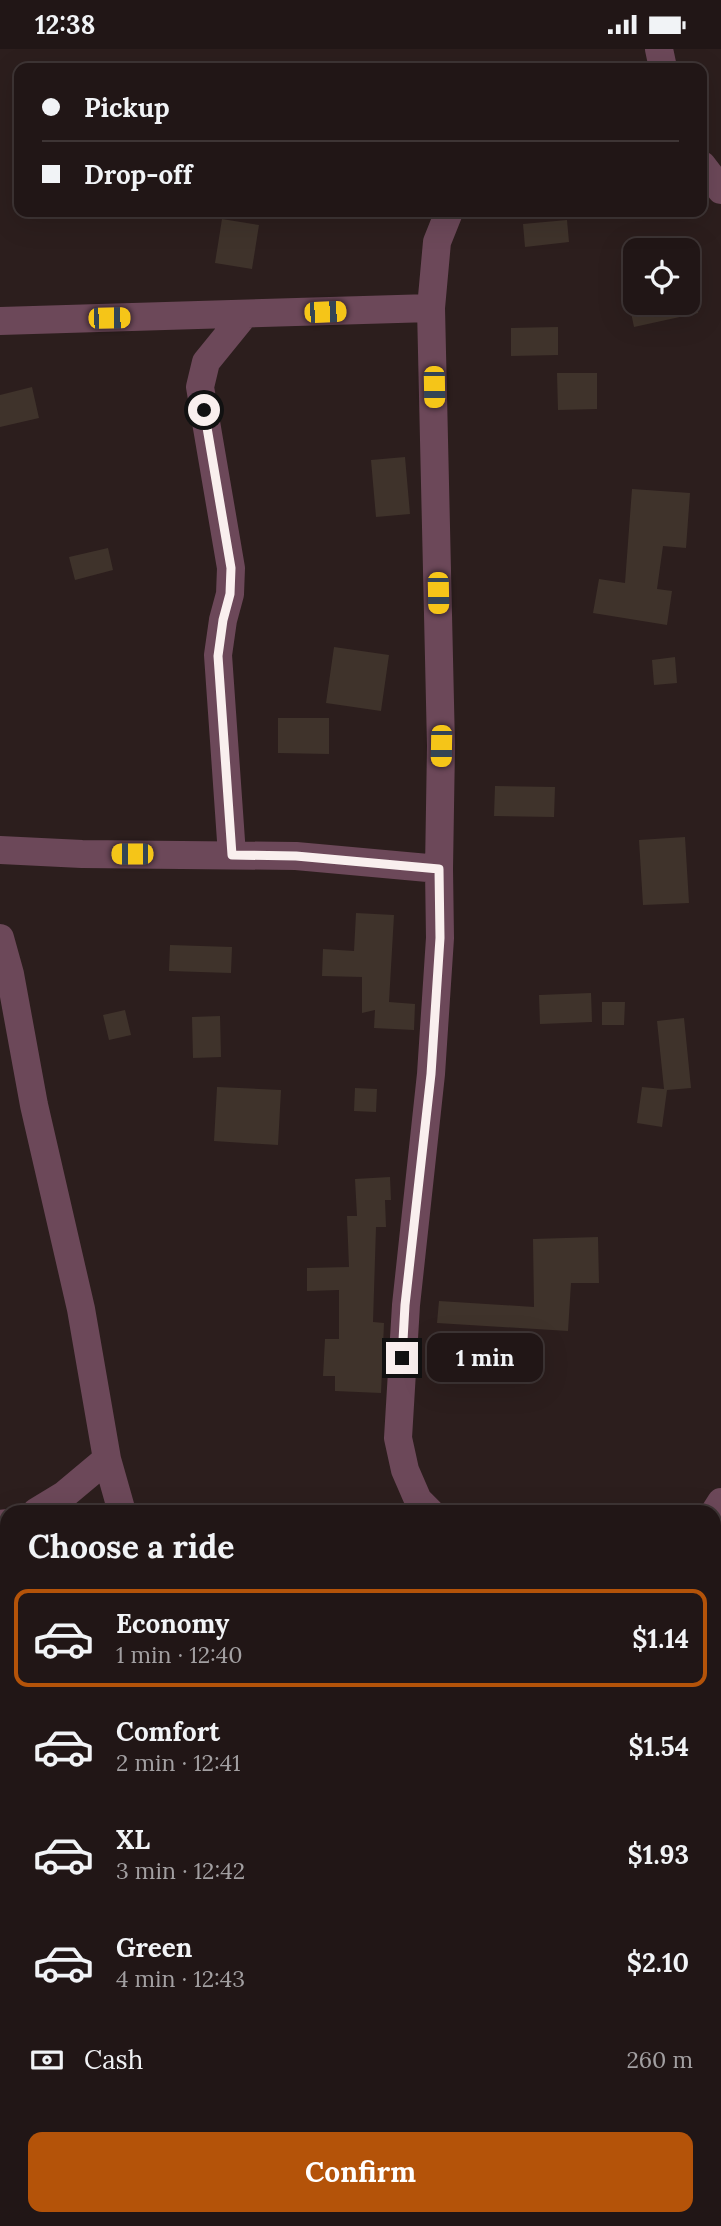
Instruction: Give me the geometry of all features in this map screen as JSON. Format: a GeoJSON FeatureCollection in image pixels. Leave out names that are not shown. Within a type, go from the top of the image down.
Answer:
{"type":"FeatureCollection","features":[{"type":"Feature","properties":{"kind":"street"},"geometry":{"type":"LineString","coordinates":[[707,172],[721,190]]}},
{"type":"Feature","properties":{"kind":"street"},"geometry":{"type":"LineString","coordinates":[[423,1505],[418,1500],[405,1470],[398,1437],[405,1305],[431,1074],[440,938],[441,746],[431,308],[437,241],[447,217]]}},
{"type":"Feature","properties":{"kind":"street"},"geometry":{"type":"LineString","coordinates":[[0,321],[431,308]]}},
{"type":"Feature","properties":{"kind":"street"},"geometry":{"type":"LineString","coordinates":[[232,855],[218,656],[230,594],[231,568],[200,387],[206,362],[245,314]]}},
{"type":"Feature","properties":{"kind":"street"},"geometry":{"type":"LineString","coordinates":[[0,850],[82,854],[296,856],[439,869]]}},
{"type":"Feature","properties":{"kind":"street"},"geometry":{"type":"LineString","coordinates":[[0,938],[10,974],[34,1105],[81,1309],[107,1458],[120,1505]]}},
{"type":"Feature","properties":{"kind":"street"},"geometry":{"type":"LineString","coordinates":[[48,1505],[64,1495],[107,1458]]}},
{"type":"Feature","properties":{"kind":"building"},"geometry":{"type":"Polygon","coordinates":[[[222,219],[259,225],[252,269],[215,263],[222,219]]]}},
{"type":"Feature","properties":{"kind":"building"},"geometry":{"type":"Polygon","coordinates":[[[567,220],[569,242],[525,247],[523,224],[567,220]]]}},
{"type":"Feature","properties":{"kind":"building"},"geometry":{"type":"Polygon","coordinates":[[[632,315],[689,315],[634,327],[632,315]]]}},
{"type":"Feature","properties":{"kind":"building"},"geometry":{"type":"Polygon","coordinates":[[[558,327],[558,355],[511,356],[511,328],[558,327]]]}},
{"type":"Feature","properties":{"kind":"building"},"geometry":{"type":"Polygon","coordinates":[[[557,373],[597,373],[597,409],[558,410],[557,373]]]}},
{"type":"Feature","properties":{"kind":"building"},"geometry":{"type":"Polygon","coordinates":[[[32,387],[39,418],[0,427],[0,395],[32,387]]]}},
{"type":"Feature","properties":{"kind":"building"},"geometry":{"type":"Polygon","coordinates":[[[405,457],[410,514],[376,517],[371,460],[405,457]]]}},
{"type":"Feature","properties":{"kind":"building"},"geometry":{"type":"Polygon","coordinates":[[[632,489],[690,493],[686,548],[663,546],[657,589],[672,591],[667,625],[593,613],[599,579],[625,583],[632,489]]]}},
{"type":"Feature","properties":{"kind":"building"},"geometry":{"type":"Polygon","coordinates":[[[108,548],[113,570],[75,580],[69,557],[108,548]]]}},
{"type":"Feature","properties":{"kind":"building"},"geometry":{"type":"Polygon","coordinates":[[[334,647],[389,655],[381,711],[326,703],[334,647]]]}},
{"type":"Feature","properties":{"kind":"building"},"geometry":{"type":"Polygon","coordinates":[[[675,657],[677,683],[654,685],[652,660],[675,657]]]}},
{"type":"Feature","properties":{"kind":"building"},"geometry":{"type":"Polygon","coordinates":[[[278,718],[329,718],[329,754],[278,753],[278,718]]]}},
{"type":"Feature","properties":{"kind":"building"},"geometry":{"type":"Polygon","coordinates":[[[495,786],[555,787],[554,817],[494,816],[495,786]]]}},
{"type":"Feature","properties":{"kind":"building"},"geometry":{"type":"Polygon","coordinates":[[[685,837],[689,903],[643,905],[639,840],[685,837]]]}},
{"type":"Feature","properties":{"kind":"building"},"geometry":{"type":"Polygon","coordinates":[[[356,913],[394,915],[389,1002],[415,1004],[414,1030],[374,1028],[375,1010],[362,1013],[362,977],[322,976],[323,949],[354,951],[356,913]]]}},
{"type":"Feature","properties":{"kind":"building"},"geometry":{"type":"Polygon","coordinates":[[[170,945],[232,947],[231,973],[169,971],[170,945]]]}},
{"type":"Feature","properties":{"kind":"building"},"geometry":{"type":"Polygon","coordinates":[[[591,993],[592,1022],[540,1024],[539,995],[591,993]]]}},
{"type":"Feature","properties":{"kind":"building"},"geometry":{"type":"Polygon","coordinates":[[[602,1002],[625,1002],[624,1025],[602,1025],[602,1002]]]}},
{"type":"Feature","properties":{"kind":"building"},"geometry":{"type":"Polygon","coordinates":[[[125,1010],[131,1035],[109,1040],[103,1015],[125,1010]]]}},
{"type":"Feature","properties":{"kind":"building"},"geometry":{"type":"Polygon","coordinates":[[[220,1016],[221,1057],[193,1058],[192,1017],[220,1016]]]}},
{"type":"Feature","properties":{"kind":"building"},"geometry":{"type":"Polygon","coordinates":[[[684,1018],[691,1088],[667,1090],[662,1127],[637,1123],[642,1087],[664,1089],[657,1021],[684,1018]]]}},
{"type":"Feature","properties":{"kind":"building"},"geometry":{"type":"Polygon","coordinates":[[[217,1087],[281,1090],[278,1145],[214,1141],[217,1087]]]}},
{"type":"Feature","properties":{"kind":"building"},"geometry":{"type":"Polygon","coordinates":[[[355,1088],[377,1089],[376,1112],[354,1111],[355,1088]]]}},
{"type":"Feature","properties":{"kind":"building"},"geometry":{"type":"Polygon","coordinates":[[[390,1177],[391,1200],[385,1200],[386,1227],[376,1227],[373,1322],[384,1323],[381,1393],[335,1391],[335,1376],[323,1376],[325,1339],[339,1339],[339,1290],[307,1291],[307,1268],[349,1267],[347,1216],[357,1216],[355,1179],[390,1177]]]}},
{"type":"Feature","properties":{"kind":"building"},"geometry":{"type":"Polygon","coordinates":[[[598,1237],[599,1283],[571,1283],[568,1331],[437,1323],[439,1301],[534,1307],[533,1239],[598,1237]]]}},
{"type":"Feature","properties":{"kind":"route"},"geometry":{"type":"LineString","coordinates":[[204,410],[231,568],[230,594],[218,656],[232,855],[296,856],[439,869],[440,938],[431,1074],[405,1305],[402,1358]]}}]}
